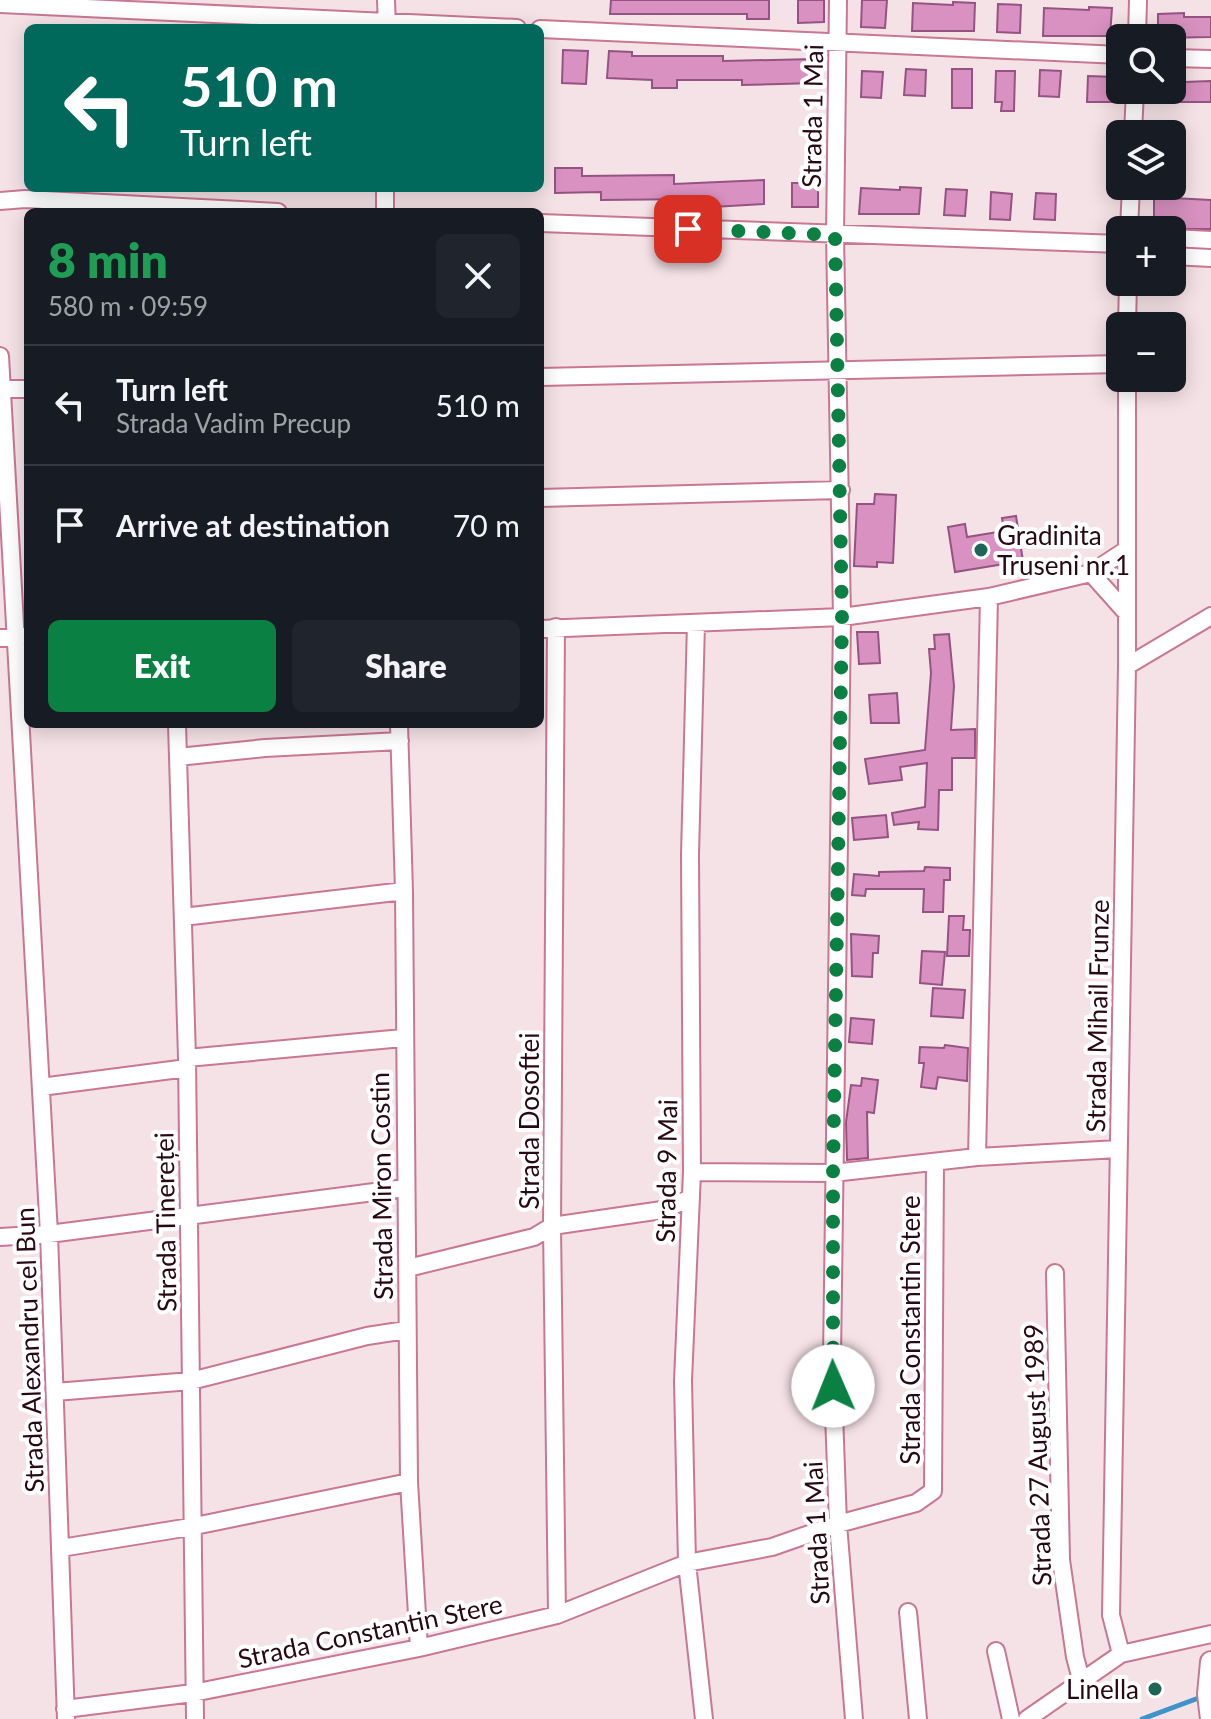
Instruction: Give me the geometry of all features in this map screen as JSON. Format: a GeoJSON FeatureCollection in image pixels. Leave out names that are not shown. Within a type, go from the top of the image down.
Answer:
{"type":"FeatureCollection","features":[{"type":"Feature","properties":{"kind":"street"},"geometry":{"type":"LineString","coordinates":[[386,0],[387,24]]}},
{"type":"Feature","properties":{"kind":"street","name":"Strada 1 Mai"},"geometry":{"type":"LineString","coordinates":[[838,0],[835,235],[842,617],[832,1358],[838,1524],[854,1719]]}},
{"type":"Feature","properties":{"kind":"street"},"geometry":{"type":"LineString","coordinates":[[1137,24],[1138,0]]}},
{"type":"Feature","properties":{"kind":"street"},"geometry":{"type":"LineString","coordinates":[[0,4],[369,24]]}},
{"type":"Feature","properties":{"kind":"street"},"geometry":{"type":"LineString","coordinates":[[544,29],[1106,54]]}},
{"type":"Feature","properties":{"kind":"street"},"geometry":{"type":"LineString","coordinates":[[1186,58],[1211,59]]}},
{"type":"Feature","properties":{"kind":"street"},"geometry":{"type":"LineString","coordinates":[[0,201],[25,199],[200,208]]}},
{"type":"Feature","properties":{"kind":"street"},"geometry":{"type":"LineString","coordinates":[[544,223],[1106,244]]}},
{"type":"Feature","properties":{"kind":"street"},"geometry":{"type":"LineString","coordinates":[[1186,239],[1211,240]]}},
{"type":"Feature","properties":{"kind":"street"},"geometry":{"type":"LineString","coordinates":[[1186,257],[1211,258]]}},
{"type":"Feature","properties":{"kind":"street","name":"Strada Alexandru cel Bun"},"geometry":{"type":"LineString","coordinates":[[0,356],[49,1234],[66,1714]]}},
{"type":"Feature","properties":{"kind":"street"},"geometry":{"type":"LineString","coordinates":[[544,377],[1106,364]]}},
{"type":"Feature","properties":{"kind":"street"},"geometry":{"type":"LineString","coordinates":[[2,389],[24,389]]}},
{"type":"Feature","properties":{"kind":"street","name":"Strada Mihail Frunze"},"geometry":{"type":"LineString","coordinates":[[1121,1654],[1111,1615],[1127,666],[1124,610],[1127,392]]}},
{"type":"Feature","properties":{"kind":"street"},"geometry":{"type":"LineString","coordinates":[[544,498],[841,490]]}},
{"type":"Feature","properties":{"kind":"street"},"geometry":{"type":"LineString","coordinates":[[10,508],[24,508]]}},
{"type":"Feature","properties":{"kind":"street"},"geometry":{"type":"LineString","coordinates":[[548,628],[842,617],[989,597],[1091,573],[1126,550]]}},
{"type":"Feature","properties":{"kind":"street"},"geometry":{"type":"LineString","coordinates":[[1091,573],[1124,610]]}},
{"type":"Feature","properties":{"kind":"street"},"geometry":{"type":"LineString","coordinates":[[977,1157],[989,597]]}},
{"type":"Feature","properties":{"kind":"street"},"geometry":{"type":"LineString","coordinates":[[1127,666],[1211,616]]}},
{"type":"Feature","properties":{"kind":"street","name":"Strada 9 Mai"},"geometry":{"type":"LineString","coordinates":[[696,623],[690,855],[692,1172],[683,1381],[687,1563],[704,1719]]}},
{"type":"Feature","properties":{"kind":"street","name":"Strada Dosoftei"},"geometry":{"type":"LineString","coordinates":[[548,628],[557,1615]]}},
{"type":"Feature","properties":{"kind":"street","name":"Strada Tinereței"},"geometry":{"type":"LineString","coordinates":[[177,728],[187,1063],[190,1527],[195,1719]]}},
{"type":"Feature","properties":{"kind":"street"},"geometry":{"type":"LineString","coordinates":[[178,757],[399,732]]}},
{"type":"Feature","properties":{"kind":"street","name":"Strada Miron Costin"},"geometry":{"type":"LineString","coordinates":[[399,732],[404,891],[409,1482],[419,1648]]}},
{"type":"Feature","properties":{"kind":"street"},"geometry":{"type":"LineString","coordinates":[[183,917],[404,891]]}},
{"type":"Feature","properties":{"kind":"street"},"geometry":{"type":"LineString","coordinates":[[41,1087],[187,1063],[403,1038]]}},
{"type":"Feature","properties":{"kind":"street","name":"Strada Constantin Stere"},"geometry":{"type":"LineString","coordinates":[[66,1714],[193,1693],[419,1648],[557,1615],[687,1563],[772,1547],[838,1524],[916,1503],[933,1491],[935,1162],[1118,1149]]}},
{"type":"Feature","properties":{"kind":"street"},"geometry":{"type":"LineString","coordinates":[[692,1172],[833,1173],[935,1162]]}},
{"type":"Feature","properties":{"kind":"street"},"geometry":{"type":"LineString","coordinates":[[0,1237],[49,1234],[405,1188]]}},
{"type":"Feature","properties":{"kind":"street"},"geometry":{"type":"LineString","coordinates":[[408,1268],[534,1237],[552,1226],[662,1210],[691,1198]]}},
{"type":"Feature","properties":{"kind":"street","name":"Strada 27 August 1989"},"geometry":{"type":"LineString","coordinates":[[1055,1273],[1061,1560],[1075,1657],[1082,1683]]}},
{"type":"Feature","properties":{"kind":"street"},"geometry":{"type":"LineString","coordinates":[[55,1392],[191,1381],[330,1345],[406,1330]]}},
{"type":"Feature","properties":{"kind":"street"},"geometry":{"type":"LineString","coordinates":[[61,1548],[190,1527],[409,1482]]}},
{"type":"Feature","properties":{"kind":"street"},"geometry":{"type":"LineString","coordinates":[[908,1612],[918,1719]]}},
{"type":"Feature","properties":{"kind":"street"},"geometry":{"type":"LineString","coordinates":[[1027,1719],[1121,1654],[1211,1634]]}},
{"type":"Feature","properties":{"kind":"street"},"geometry":{"type":"LineString","coordinates":[[996,1651],[1011,1719]]}},
{"type":"Feature","properties":{"kind":"street"},"geometry":{"type":"LineString","coordinates":[[1211,1662],[1208,1694],[1211,1719]]}},
{"type":"Feature","properties":{"kind":"building"},"geometry":{"type":"Polygon","coordinates":[[[611,0],[769,0],[769,19],[747,19],[747,14],[610,14],[611,0]]]}},
{"type":"Feature","properties":{"kind":"building"},"geometry":{"type":"Polygon","coordinates":[[[798,0],[824,0],[824,22],[798,23],[798,0]]]}},
{"type":"Feature","properties":{"kind":"building"},"geometry":{"type":"Polygon","coordinates":[[[862,0],[887,0],[885,28],[861,27],[862,0]]]}},
{"type":"Feature","properties":{"kind":"building"},"geometry":{"type":"Polygon","coordinates":[[[953,2],[975,3],[974,31],[912,31],[913,3],[953,5],[953,2]]]}},
{"type":"Feature","properties":{"kind":"building"},"geometry":{"type":"Polygon","coordinates":[[[998,4],[1021,5],[1020,33],[997,32],[998,4]]]}},
{"type":"Feature","properties":{"kind":"building"},"geometry":{"type":"Polygon","coordinates":[[[1089,7],[1112,8],[1111,24],[1106,24],[1106,36],[1043,36],[1044,8],[1089,10],[1089,7]]]}},
{"type":"Feature","properties":{"kind":"building"},"geometry":{"type":"Polygon","coordinates":[[[1184,13],[1184,17],[1211,17],[1211,37],[1186,37],[1186,24],[1158,24],[1158,14],[1184,13]]]}},
{"type":"Feature","properties":{"kind":"building"},"geometry":{"type":"Polygon","coordinates":[[[563,50],[588,51],[586,84],[562,83],[563,50]]]}},
{"type":"Feature","properties":{"kind":"building"},"geometry":{"type":"Polygon","coordinates":[[[609,51],[632,52],[632,56],[723,56],[723,61],[814,59],[815,83],[742,85],[742,80],[677,80],[677,88],[652,88],[652,80],[607,78],[609,51]]]}},
{"type":"Feature","properties":{"kind":"building"},"geometry":{"type":"Polygon","coordinates":[[[906,69],[926,70],[925,96],[904,95],[906,69]]]}},
{"type":"Feature","properties":{"kind":"building"},"geometry":{"type":"Polygon","coordinates":[[[952,69],[972,69],[972,108],[952,108],[952,69]]]}},
{"type":"Feature","properties":{"kind":"building"},"geometry":{"type":"Polygon","coordinates":[[[1040,70],[1061,71],[1059,97],[1039,96],[1040,70]]]}},
{"type":"Feature","properties":{"kind":"building"},"geometry":{"type":"Polygon","coordinates":[[[862,71],[883,72],[881,98],[861,97],[862,71]]]}},
{"type":"Feature","properties":{"kind":"building"},"geometry":{"type":"Polygon","coordinates":[[[996,71],[1015,71],[1014,111],[1001,111],[1002,102],[995,102],[996,71]]]}},
{"type":"Feature","properties":{"kind":"building"},"geometry":{"type":"Polygon","coordinates":[[[1088,76],[1106,77],[1106,102],[1087,102],[1088,76]]]}},
{"type":"Feature","properties":{"kind":"building"},"geometry":{"type":"Polygon","coordinates":[[[1211,81],[1211,102],[1186,102],[1186,82],[1211,81]]]}},
{"type":"Feature","properties":{"kind":"building"},"geometry":{"type":"Polygon","coordinates":[[[555,168],[582,168],[582,176],[674,175],[674,184],[764,180],[764,204],[696,208],[696,199],[601,200],[601,192],[555,193],[555,168]]]}},
{"type":"Feature","properties":{"kind":"building"},"geometry":{"type":"Polygon","coordinates":[[[792,183],[818,183],[818,207],[792,207],[792,183]]]}},
{"type":"Feature","properties":{"kind":"building"},"geometry":{"type":"Polygon","coordinates":[[[900,187],[921,188],[919,214],[859,214],[861,188],[900,190],[900,187]]]}},
{"type":"Feature","properties":{"kind":"building"},"geometry":{"type":"Polygon","coordinates":[[[946,189],[967,190],[965,216],[944,215],[946,189]]]}},
{"type":"Feature","properties":{"kind":"building"},"geometry":{"type":"Polygon","coordinates":[[[991,192],[1012,194],[1010,220],[990,219],[991,192]]]}},
{"type":"Feature","properties":{"kind":"building"},"geometry":{"type":"Polygon","coordinates":[[[1036,193],[1056,194],[1055,220],[1034,219],[1036,193]]]}},
{"type":"Feature","properties":{"kind":"building"},"geometry":{"type":"Polygon","coordinates":[[[1154,200],[1211,200],[1211,229],[1186,229],[1186,216],[1154,216],[1154,200]]]}},
{"type":"Feature","properties":{"kind":"building"},"geometry":{"type":"Polygon","coordinates":[[[875,494],[896,495],[893,563],[877,562],[877,567],[854,566],[857,504],[874,504],[875,494]]]}},
{"type":"Feature","properties":{"kind":"building"},"geometry":{"type":"Polygon","coordinates":[[[1016,516],[1023,561],[955,572],[948,527],[965,524],[967,537],[1004,531],[1002,518],[1016,516]]]}},
{"type":"Feature","properties":{"kind":"building"},"geometry":{"type":"Polygon","coordinates":[[[857,632],[878,632],[880,663],[859,664],[857,632]]]}},
{"type":"Feature","properties":{"kind":"building"},"geometry":{"type":"Polygon","coordinates":[[[949,634],[954,686],[951,730],[975,729],[975,758],[952,758],[952,790],[939,790],[938,830],[918,829],[919,822],[894,825],[892,813],[925,807],[927,763],[900,767],[902,780],[869,784],[865,759],[925,750],[931,673],[929,649],[935,649],[934,635],[949,634]]]}},
{"type":"Feature","properties":{"kind":"building"},"geometry":{"type":"Polygon","coordinates":[[[897,693],[899,723],[871,723],[869,695],[897,693]]]}},
{"type":"Feature","properties":{"kind":"building"},"geometry":{"type":"Polygon","coordinates":[[[886,815],[888,837],[854,840],[852,818],[886,815]]]}},
{"type":"Feature","properties":{"kind":"building"},"geometry":{"type":"Polygon","coordinates":[[[925,867],[950,868],[950,880],[944,880],[943,912],[923,912],[924,889],[866,889],[865,896],[852,895],[854,874],[879,876],[879,872],[924,871],[925,867]]]}},
{"type":"Feature","properties":{"kind":"building"},"geometry":{"type":"Polygon","coordinates":[[[949,916],[964,916],[963,930],[970,930],[969,956],[947,956],[949,916]]]}},
{"type":"Feature","properties":{"kind":"building"},"geometry":{"type":"Polygon","coordinates":[[[851,934],[879,936],[878,953],[873,953],[872,977],[852,976],[851,934]]]}},
{"type":"Feature","properties":{"kind":"building"},"geometry":{"type":"Polygon","coordinates":[[[922,951],[945,952],[942,985],[920,983],[922,951]]]}},
{"type":"Feature","properties":{"kind":"building"},"geometry":{"type":"Polygon","coordinates":[[[933,988],[965,990],[963,1018],[931,1016],[933,988]]]}},
{"type":"Feature","properties":{"kind":"building"},"geometry":{"type":"Polygon","coordinates":[[[851,1018],[874,1020],[872,1044],[849,1042],[851,1018]]]}},
{"type":"Feature","properties":{"kind":"building"},"geometry":{"type":"Polygon","coordinates":[[[945,1045],[968,1048],[967,1081],[938,1077],[936,1089],[921,1087],[924,1063],[919,1063],[920,1047],[944,1048],[945,1045]]]}},
{"type":"Feature","properties":{"kind":"building"},"geometry":{"type":"Polygon","coordinates":[[[862,1078],[878,1080],[874,1113],[867,1112],[868,1158],[847,1160],[846,1122],[851,1085],[861,1086],[862,1078]]]}},
{"type":"Feature","properties":{"kind":"waterway"},"geometry":{"type":"LineString","coordinates":[[1142,1719],[1204,1696]]}},
{"type":"Feature","properties":{"kind":"place","name":"Gradinita Truseni nr.1"},"geometry":{"type":"Point","coordinates":[981,550]}},
{"type":"Feature","properties":{"kind":"place","name":"Linella"},"geometry":{"type":"Point","coordinates":[1155,1689]}},
{"type":"Feature","properties":{"kind":"route"},"geometry":{"type":"LineString","coordinates":[[688,229],[835,235],[842,617],[833,1173],[833,1386]]}}]}
